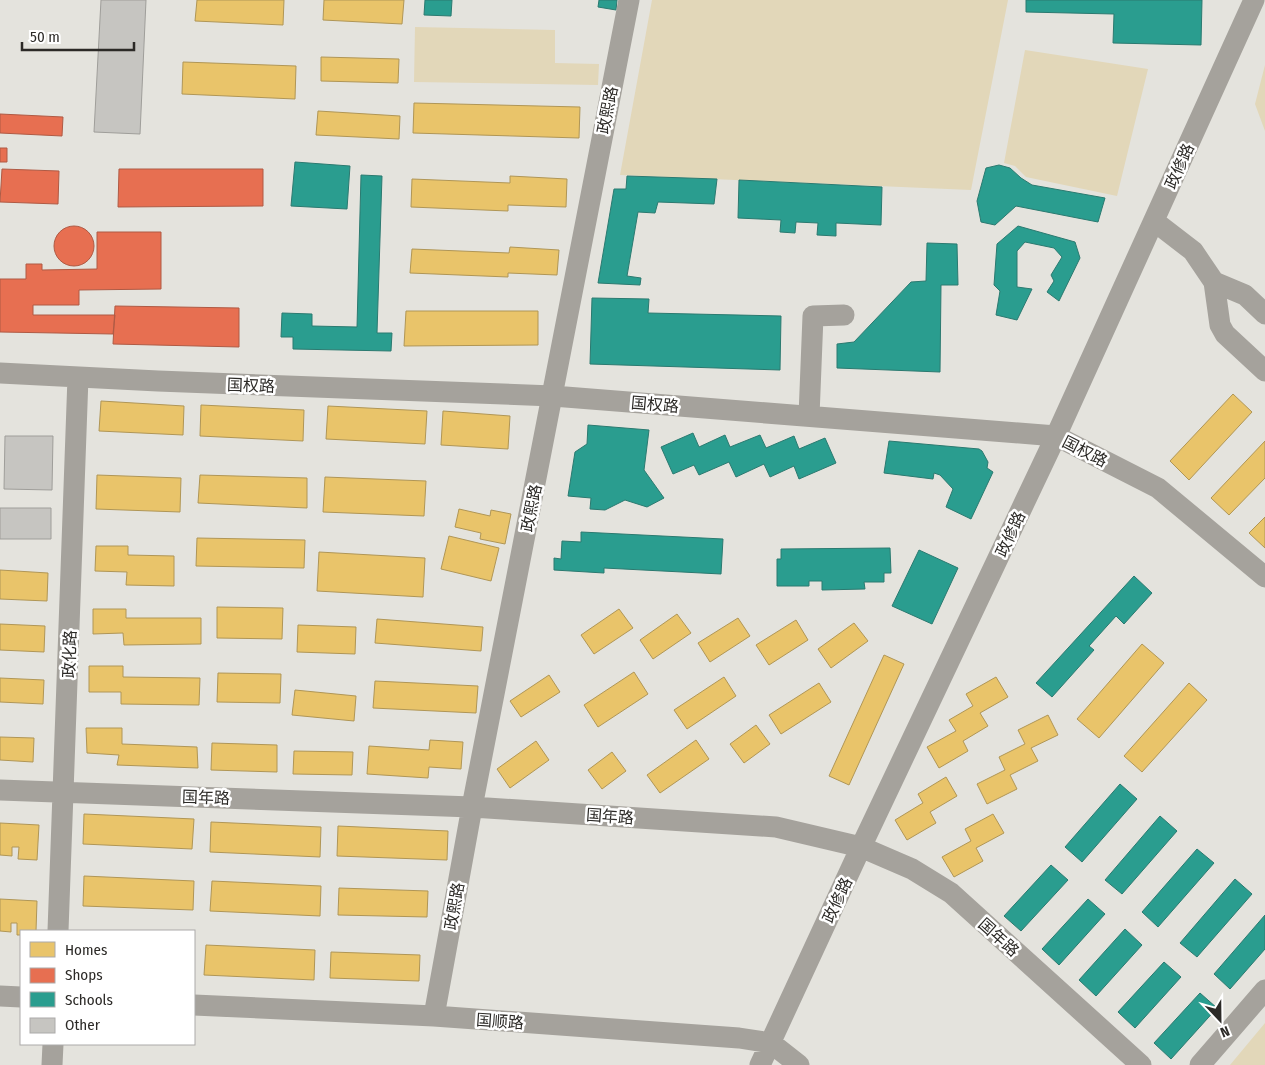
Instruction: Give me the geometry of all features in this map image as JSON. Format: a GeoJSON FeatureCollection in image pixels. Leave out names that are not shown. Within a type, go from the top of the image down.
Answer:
{"type":"FeatureCollection","features":[{"type":"Feature","properties":{"kind":"street","name":"政熙路"},"geometry":{"type":"LineString","coordinates":[[434,1016],[472,807],[553,396],[628,0]]}},
{"type":"Feature","properties":{"kind":"street","name":"政修路"},"geometry":{"type":"LineString","coordinates":[[760,1065],[1056,436],[1254,0]]}},
{"type":"Feature","properties":{"kind":"street"},"geometry":{"type":"LineString","coordinates":[[1154,221],[1193,251],[1214,282],[1220,326],[1225,334],[1265,371]]}},
{"type":"Feature","properties":{"kind":"street"},"geometry":{"type":"LineString","coordinates":[[1214,282],[1245,295],[1265,314]]}},
{"type":"Feature","properties":{"kind":"street"},"geometry":{"type":"LineString","coordinates":[[809,416],[813,316],[844,315]]}},
{"type":"Feature","properties":{"kind":"street","name":"国权路"},"geometry":{"type":"LineString","coordinates":[[0,373],[553,396],[1056,436],[1158,488],[1265,577]]}},
{"type":"Feature","properties":{"kind":"street","name":"政化路"},"geometry":{"type":"LineString","coordinates":[[58,930],[78,377]]}},
{"type":"Feature","properties":{"kind":"street","name":"国年路"},"geometry":{"type":"LineString","coordinates":[[0,790],[472,807],[776,827],[861,847],[912,869],[951,894],[1141,1065]]}},
{"type":"Feature","properties":{"kind":"street"},"geometry":{"type":"LineString","coordinates":[[1200,1065],[1265,990]]}},
{"type":"Feature","properties":{"kind":"street"},"geometry":{"type":"LineString","coordinates":[[0,996],[20,997]]}},
{"type":"Feature","properties":{"kind":"street","name":"国顺路"},"geometry":{"type":"LineString","coordinates":[[195,1005],[434,1016],[740,1038],[771,1043],[799,1065]]}},
{"type":"Feature","properties":{"kind":"street"},"geometry":{"type":"LineString","coordinates":[[52,1065],[53,1045]]}},
{"type":"Feature","properties":{"kind":"shaded area"},"geometry":{"type":"Polygon","coordinates":[[[652,0],[1008,0],[971,190],[620,175],[652,0]]]}},
{"type":"Feature","properties":{"kind":"shaded area"},"geometry":{"type":"Polygon","coordinates":[[[415,27],[555,30],[555,63],[599,64],[598,85],[414,82],[415,27]]]}},
{"type":"Feature","properties":{"kind":"shaded area"},"geometry":{"type":"Polygon","coordinates":[[[1025,50],[1148,69],[1117,196],[1026,177],[1015,166],[1004,163],[1025,50]]]}},
{"type":"Feature","properties":{"kind":"shaded area"},"geometry":{"type":"Polygon","coordinates":[[[1265,65],[1265,131],[1255,104],[1265,65]]]}},
{"type":"Feature","properties":{"kind":"shaded area"},"geometry":{"type":"Polygon","coordinates":[[[1265,1023],[1265,1065],[1230,1065],[1265,1023]]]}},
{"type":"Feature","properties":{"kind":"building: Homes"},"geometry":{"type":"Polygon","coordinates":[[[197,0],[284,0],[283,25],[195,21],[197,0]]]}},
{"type":"Feature","properties":{"kind":"building: Homes"},"geometry":{"type":"Polygon","coordinates":[[[324,0],[404,0],[402,24],[323,20],[324,0]]]}},
{"type":"Feature","properties":{"kind":"building: Homes"},"geometry":{"type":"Polygon","coordinates":[[[321,57],[399,59],[398,83],[321,81],[321,57]]]}},
{"type":"Feature","properties":{"kind":"building: Homes"},"geometry":{"type":"Polygon","coordinates":[[[183,62],[296,66],[295,99],[182,94],[183,62]]]}},
{"type":"Feature","properties":{"kind":"building: Homes"},"geometry":{"type":"Polygon","coordinates":[[[414,103],[580,107],[579,138],[413,133],[414,103]]]}},
{"type":"Feature","properties":{"kind":"building: Homes"},"geometry":{"type":"Polygon","coordinates":[[[318,111],[400,116],[399,139],[316,135],[318,111]]]}},
{"type":"Feature","properties":{"kind":"building: Homes"},"geometry":{"type":"Polygon","coordinates":[[[510,176],[567,179],[566,207],[508,205],[508,211],[411,207],[412,179],[510,183],[510,176]]]}},
{"type":"Feature","properties":{"kind":"building: Homes"},"geometry":{"type":"Polygon","coordinates":[[[510,247],[559,250],[557,275],[508,273],[508,277],[410,273],[412,249],[509,253],[510,247]]]}},
{"type":"Feature","properties":{"kind":"building: Homes"},"geometry":{"type":"Polygon","coordinates":[[[406,311],[538,311],[538,345],[404,346],[406,311]]]}},
{"type":"Feature","properties":{"kind":"building: Homes"},"geometry":{"type":"Polygon","coordinates":[[[1233,394],[1252,412],[1189,480],[1170,461],[1233,394]]]}},
{"type":"Feature","properties":{"kind":"building: Homes"},"geometry":{"type":"Polygon","coordinates":[[[101,401],[184,406],[183,435],[99,431],[101,401]]]}},
{"type":"Feature","properties":{"kind":"building: Homes"},"geometry":{"type":"Polygon","coordinates":[[[201,405],[304,410],[303,441],[200,436],[201,405]]]}},
{"type":"Feature","properties":{"kind":"building: Homes"},"geometry":{"type":"Polygon","coordinates":[[[328,406],[427,411],[425,444],[326,439],[328,406]]]}},
{"type":"Feature","properties":{"kind":"building: Homes"},"geometry":{"type":"Polygon","coordinates":[[[443,411],[510,416],[508,449],[441,445],[443,411]]]}},
{"type":"Feature","properties":{"kind":"building: Homes"},"geometry":{"type":"Polygon","coordinates":[[[1265,441],[1265,478],[1229,515],[1211,498],[1265,441]]]}},
{"type":"Feature","properties":{"kind":"building: Homes"},"geometry":{"type":"Polygon","coordinates":[[[97,475],[181,478],[180,512],[96,509],[97,475]]]}},
{"type":"Feature","properties":{"kind":"building: Homes"},"geometry":{"type":"Polygon","coordinates":[[[200,475],[307,478],[307,508],[198,503],[200,475]]]}},
{"type":"Feature","properties":{"kind":"building: Homes"},"geometry":{"type":"Polygon","coordinates":[[[325,477],[426,481],[424,516],[323,512],[325,477]]]}},
{"type":"Feature","properties":{"kind":"building: Homes"},"geometry":{"type":"Polygon","coordinates":[[[459,509],[490,516],[491,510],[511,514],[505,544],[480,539],[481,533],[455,527],[459,509]]]}},
{"type":"Feature","properties":{"kind":"building: Homes"},"geometry":{"type":"Polygon","coordinates":[[[1265,517],[1265,548],[1249,533],[1265,517]]]}},
{"type":"Feature","properties":{"kind":"building: Homes"},"geometry":{"type":"Polygon","coordinates":[[[449,536],[499,548],[491,581],[441,569],[449,536]]]}},
{"type":"Feature","properties":{"kind":"building: Homes"},"geometry":{"type":"Polygon","coordinates":[[[197,538],[305,540],[304,568],[196,566],[197,538]]]}},
{"type":"Feature","properties":{"kind":"building: Homes"},"geometry":{"type":"Polygon","coordinates":[[[96,546],[128,546],[128,555],[174,556],[174,586],[126,585],[127,572],[95,571],[96,546]]]}},
{"type":"Feature","properties":{"kind":"building: Homes"},"geometry":{"type":"Polygon","coordinates":[[[319,552],[425,558],[423,597],[317,591],[319,552]]]}},
{"type":"Feature","properties":{"kind":"building: Homes"},"geometry":{"type":"Polygon","coordinates":[[[0,570],[48,573],[47,601],[0,599],[0,570]]]}},
{"type":"Feature","properties":{"kind":"building: Homes"},"geometry":{"type":"Polygon","coordinates":[[[217,607],[283,608],[282,639],[217,638],[217,607]]]}},
{"type":"Feature","properties":{"kind":"building: Homes"},"geometry":{"type":"Polygon","coordinates":[[[93,609],[126,609],[126,618],[201,618],[201,644],[124,645],[123,633],[93,634],[93,609]]]}},
{"type":"Feature","properties":{"kind":"building: Homes"},"geometry":{"type":"Polygon","coordinates":[[[619,609],[633,628],[594,654],[581,635],[619,609]]]}},
{"type":"Feature","properties":{"kind":"building: Homes"},"geometry":{"type":"Polygon","coordinates":[[[677,614],[691,633],[653,659],[640,640],[677,614]]]}},
{"type":"Feature","properties":{"kind":"building: Homes"},"geometry":{"type":"Polygon","coordinates":[[[738,618],[750,636],[710,662],[698,643],[738,618]]]}},
{"type":"Feature","properties":{"kind":"building: Homes"},"geometry":{"type":"Polygon","coordinates":[[[377,619],[483,627],[481,651],[375,643],[377,619]]]}},
{"type":"Feature","properties":{"kind":"building: Homes"},"geometry":{"type":"Polygon","coordinates":[[[796,620],[808,640],[769,665],[756,645],[796,620]]]}},
{"type":"Feature","properties":{"kind":"building: Homes"},"geometry":{"type":"Polygon","coordinates":[[[854,623],[868,641],[831,668],[818,649],[854,623]]]}},
{"type":"Feature","properties":{"kind":"building: Homes"},"geometry":{"type":"Polygon","coordinates":[[[0,624],[45,626],[44,652],[0,650],[0,624]]]}},
{"type":"Feature","properties":{"kind":"building: Homes"},"geometry":{"type":"Polygon","coordinates":[[[298,625],[356,627],[355,654],[297,652],[298,625]]]}},
{"type":"Feature","properties":{"kind":"building: Homes"},"geometry":{"type":"Polygon","coordinates":[[[1142,644],[1164,663],[1099,738],[1077,719],[1142,644]]]}},
{"type":"Feature","properties":{"kind":"building: Homes"},"geometry":{"type":"Polygon","coordinates":[[[884,655],[904,664],[849,785],[829,776],[884,655]]]}},
{"type":"Feature","properties":{"kind":"building: Homes"},"geometry":{"type":"Polygon","coordinates":[[[89,666],[123,666],[123,677],[200,678],[199,705],[121,704],[121,692],[89,692],[89,666]]]}},
{"type":"Feature","properties":{"kind":"building: Homes"},"geometry":{"type":"Polygon","coordinates":[[[634,672],[648,694],[598,727],[584,705],[634,672]]]}},
{"type":"Feature","properties":{"kind":"building: Homes"},"geometry":{"type":"Polygon","coordinates":[[[218,673],[281,674],[280,703],[217,702],[218,673]]]}},
{"type":"Feature","properties":{"kind":"building: Homes"},"geometry":{"type":"Polygon","coordinates":[[[549,675],[560,692],[521,717],[510,701],[549,675]]]}},
{"type":"Feature","properties":{"kind":"building: Homes"},"geometry":{"type":"Polygon","coordinates":[[[724,677],[736,696],[687,729],[674,710],[724,677]]]}},
{"type":"Feature","properties":{"kind":"building: Homes"},"geometry":{"type":"Polygon","coordinates":[[[996,677],[1008,697],[980,713],[988,726],[963,741],[968,751],[939,768],[927,747],[956,731],[949,720],[973,706],[966,694],[996,677]]]}},
{"type":"Feature","properties":{"kind":"building: Homes"},"geometry":{"type":"Polygon","coordinates":[[[0,678],[44,680],[43,704],[0,702],[0,678]]]}},
{"type":"Feature","properties":{"kind":"building: Homes"},"geometry":{"type":"Polygon","coordinates":[[[375,681],[478,686],[476,713],[373,708],[375,681]]]}},
{"type":"Feature","properties":{"kind":"building: Homes"},"geometry":{"type":"Polygon","coordinates":[[[819,683],[831,702],[781,734],[769,715],[819,683]]]}},
{"type":"Feature","properties":{"kind":"building: Homes"},"geometry":{"type":"Polygon","coordinates":[[[1189,683],[1207,700],[1142,772],[1124,756],[1189,683]]]}},
{"type":"Feature","properties":{"kind":"building: Homes"},"geometry":{"type":"Polygon","coordinates":[[[295,690],[356,696],[354,721],[292,715],[295,690]]]}},
{"type":"Feature","properties":{"kind":"building: Homes"},"geometry":{"type":"Polygon","coordinates":[[[1048,715],[1058,735],[1031,748],[1038,761],[1010,775],[1017,789],[987,804],[977,784],[1005,770],[999,757],[1025,744],[1018,730],[1048,715]]]}},
{"type":"Feature","properties":{"kind":"building: Homes"},"geometry":{"type":"Polygon","coordinates":[[[756,725],[770,744],[744,763],[730,744],[756,725]]]}},
{"type":"Feature","properties":{"kind":"building: Homes"},"geometry":{"type":"Polygon","coordinates":[[[86,728],[122,728],[122,744],[197,747],[198,768],[117,765],[119,755],[87,753],[86,728]]]}},
{"type":"Feature","properties":{"kind":"building: Homes"},"geometry":{"type":"Polygon","coordinates":[[[0,737],[34,738],[33,762],[0,760],[0,737]]]}},
{"type":"Feature","properties":{"kind":"building: Homes"},"geometry":{"type":"Polygon","coordinates":[[[430,740],[463,742],[461,769],[429,767],[428,778],[367,774],[369,746],[429,750],[430,740]]]}},
{"type":"Feature","properties":{"kind":"building: Homes"},"geometry":{"type":"Polygon","coordinates":[[[696,740],[709,759],[660,793],[647,775],[696,740]]]}},
{"type":"Feature","properties":{"kind":"building: Homes"},"geometry":{"type":"Polygon","coordinates":[[[536,741],[549,760],[510,788],[497,769],[536,741]]]}},
{"type":"Feature","properties":{"kind":"building: Homes"},"geometry":{"type":"Polygon","coordinates":[[[212,743],[277,745],[277,772],[211,770],[212,743]]]}},
{"type":"Feature","properties":{"kind":"building: Homes"},"geometry":{"type":"Polygon","coordinates":[[[294,751],[353,752],[352,775],[293,774],[294,751]]]}},
{"type":"Feature","properties":{"kind":"building: Homes"},"geometry":{"type":"Polygon","coordinates":[[[612,752],[626,771],[602,789],[588,770],[612,752]]]}},
{"type":"Feature","properties":{"kind":"building: Homes"},"geometry":{"type":"Polygon","coordinates":[[[946,777],[957,796],[930,812],[936,823],[907,840],[895,820],[923,803],[918,794],[946,777]]]}},
{"type":"Feature","properties":{"kind":"building: Homes"},"geometry":{"type":"Polygon","coordinates":[[[84,814],[194,819],[192,849],[83,844],[84,814]]]}},
{"type":"Feature","properties":{"kind":"building: Homes"},"geometry":{"type":"Polygon","coordinates":[[[993,814],[1004,833],[976,848],[983,861],[954,877],[942,857],[971,841],[965,829],[993,814]]]}},
{"type":"Feature","properties":{"kind":"building: Homes"},"geometry":{"type":"Polygon","coordinates":[[[211,822],[321,827],[320,857],[210,852],[211,822]]]}},
{"type":"Feature","properties":{"kind":"building: Homes"},"geometry":{"type":"Polygon","coordinates":[[[0,823],[39,825],[37,860],[18,859],[19,847],[12,847],[12,856],[0,855],[0,823]]]}},
{"type":"Feature","properties":{"kind":"building: Homes"},"geometry":{"type":"Polygon","coordinates":[[[338,826],[448,831],[447,860],[337,856],[338,826]]]}},
{"type":"Feature","properties":{"kind":"building: Homes"},"geometry":{"type":"Polygon","coordinates":[[[84,876],[194,881],[193,910],[83,906],[84,876]]]}},
{"type":"Feature","properties":{"kind":"building: Homes"},"geometry":{"type":"Polygon","coordinates":[[[212,881],[321,886],[320,916],[210,911],[212,881]]]}},
{"type":"Feature","properties":{"kind":"building: Homes"},"geometry":{"type":"Polygon","coordinates":[[[339,888],[428,891],[427,917],[338,915],[339,888]]]}},
{"type":"Feature","properties":{"kind":"building: Homes"},"geometry":{"type":"Polygon","coordinates":[[[0,899],[37,901],[36,930],[20,930],[20,935],[17,935],[17,923],[11,923],[11,932],[0,931],[0,899]]]}},
{"type":"Feature","properties":{"kind":"building: Homes"},"geometry":{"type":"Polygon","coordinates":[[[206,945],[315,950],[314,980],[204,975],[206,945]]]}},
{"type":"Feature","properties":{"kind":"building: Homes"},"geometry":{"type":"Polygon","coordinates":[[[331,952],[420,955],[419,981],[330,978],[331,952]]]}},
{"type":"Feature","properties":{"kind":"building: Shops"},"geometry":{"type":"Polygon","coordinates":[[[0,114],[63,117],[62,136],[0,133],[0,114]]]}},
{"type":"Feature","properties":{"kind":"building: Shops"},"geometry":{"type":"Polygon","coordinates":[[[0,148],[7,148],[7,162],[0,162],[0,148]]]}},
{"type":"Feature","properties":{"kind":"building: Shops"},"geometry":{"type":"Polygon","coordinates":[[[2,169],[59,171],[58,204],[0,202],[2,169]]]}},
{"type":"Feature","properties":{"kind":"building: Shops"},"geometry":{"type":"Polygon","coordinates":[[[119,169],[263,169],[263,206],[118,207],[119,169]]]}},
{"type":"Feature","properties":{"kind":"building: Shops"},"geometry":{"type":"Polygon","coordinates":[[[74,226],[88,232],[94,246],[88,260],[74,266],[60,260],[54,246],[60,232],[74,226]]]}},
{"type":"Feature","properties":{"kind":"building: Shops"},"geometry":{"type":"Polygon","coordinates":[[[97,232],[161,232],[161,289],[79,290],[79,305],[33,305],[33,315],[115,315],[113,334],[0,332],[0,279],[26,279],[26,264],[42,264],[42,270],[97,269],[97,232]]]}},
{"type":"Feature","properties":{"kind":"building: Shops"},"geometry":{"type":"Polygon","coordinates":[[[115,306],[239,308],[239,347],[113,344],[115,306]]]}},
{"type":"Feature","properties":{"kind":"building: Schools"},"geometry":{"type":"Polygon","coordinates":[[[425,0],[452,0],[451,16],[424,15],[425,0]]]}},
{"type":"Feature","properties":{"kind":"building: Schools"},"geometry":{"type":"Polygon","coordinates":[[[599,0],[617,0],[616,10],[598,7],[599,0]]]}},
{"type":"Feature","properties":{"kind":"building: Schools"},"geometry":{"type":"Polygon","coordinates":[[[1026,0],[1202,0],[1201,45],[1113,43],[1114,14],[1026,12],[1026,0]]]}},
{"type":"Feature","properties":{"kind":"building: Schools"},"geometry":{"type":"Polygon","coordinates":[[[295,162],[350,166],[347,209],[291,206],[295,162]]]}},
{"type":"Feature","properties":{"kind":"building: Schools"},"geometry":{"type":"Polygon","coordinates":[[[999,165],[1010,168],[1032,185],[1105,198],[1098,222],[1016,206],[995,225],[981,222],[977,201],[986,168],[999,165]]]}},
{"type":"Feature","properties":{"kind":"building: Schools"},"geometry":{"type":"Polygon","coordinates":[[[361,175],[382,176],[377,333],[392,333],[391,351],[293,349],[293,337],[281,337],[282,313],[312,314],[312,326],[357,327],[361,175]]]}},
{"type":"Feature","properties":{"kind":"building: Schools"},"geometry":{"type":"Polygon","coordinates":[[[627,176],[717,179],[714,204],[658,202],[655,213],[638,212],[627,276],[641,278],[640,285],[598,283],[614,189],[626,189],[627,176]]]}},
{"type":"Feature","properties":{"kind":"building: Schools"},"geometry":{"type":"Polygon","coordinates":[[[739,180],[882,187],[881,225],[836,223],[836,236],[817,235],[818,223],[796,222],[795,233],[780,232],[781,220],[738,218],[739,180]]]}},
{"type":"Feature","properties":{"kind":"building: Schools"},"geometry":{"type":"Polygon","coordinates":[[[1018,226],[1075,242],[1080,258],[1059,301],[1047,292],[1054,281],[1051,275],[1062,257],[1054,248],[1025,242],[1017,251],[1017,287],[1032,289],[1017,320],[996,315],[1000,291],[994,285],[997,244],[1018,226]]]}},
{"type":"Feature","properties":{"kind":"building: Schools"},"geometry":{"type":"Polygon","coordinates":[[[927,243],[957,244],[958,285],[941,285],[940,372],[837,368],[837,344],[854,342],[911,282],[926,281],[927,243]]]}},
{"type":"Feature","properties":{"kind":"building: Schools"},"geometry":{"type":"Polygon","coordinates":[[[592,298],[649,299],[648,313],[781,316],[780,370],[590,364],[592,298]]]}},
{"type":"Feature","properties":{"kind":"building: Schools"},"geometry":{"type":"Polygon","coordinates":[[[588,425],[649,430],[644,470],[664,498],[647,507],[625,500],[605,510],[590,509],[591,498],[568,496],[575,452],[587,444],[588,425]]]}},
{"type":"Feature","properties":{"kind":"building: Schools"},"geometry":{"type":"Polygon","coordinates":[[[693,433],[699,447],[725,435],[730,447],[760,435],[766,448],[794,436],[799,449],[825,438],[836,463],[799,479],[794,466],[770,477],[764,464],[736,477],[729,462],[699,475],[694,465],[673,474],[661,447],[693,433]]]}},
{"type":"Feature","properties":{"kind":"building: Schools"},"geometry":{"type":"Polygon","coordinates":[[[889,441],[979,449],[982,451],[988,462],[987,468],[993,472],[971,519],[946,507],[953,489],[940,475],[934,473],[933,479],[884,473],[889,441]]]}},
{"type":"Feature","properties":{"kind":"building: Schools"},"geometry":{"type":"Polygon","coordinates":[[[581,532],[723,539],[721,574],[604,568],[604,573],[554,570],[554,558],[561,559],[562,541],[581,542],[581,532]]]}},
{"type":"Feature","properties":{"kind":"building: Schools"},"geometry":{"type":"Polygon","coordinates":[[[890,548],[891,573],[884,573],[884,582],[864,582],[865,589],[822,590],[822,581],[809,581],[809,586],[777,586],[777,559],[781,559],[781,549],[890,548]]]}},
{"type":"Feature","properties":{"kind":"building: Schools"},"geometry":{"type":"Polygon","coordinates":[[[919,550],[958,568],[932,624],[892,606],[919,550]]]}},
{"type":"Feature","properties":{"kind":"building: Schools"},"geometry":{"type":"Polygon","coordinates":[[[1134,576],[1152,593],[1124,624],[1116,616],[1089,646],[1094,650],[1052,697],[1036,683],[1134,576]]]}},
{"type":"Feature","properties":{"kind":"building: Schools"},"geometry":{"type":"Polygon","coordinates":[[[1120,784],[1137,799],[1082,862],[1065,847],[1120,784]]]}},
{"type":"Feature","properties":{"kind":"building: Schools"},"geometry":{"type":"Polygon","coordinates":[[[1160,816],[1177,831],[1122,894],[1105,880],[1160,816]]]}},
{"type":"Feature","properties":{"kind":"building: Schools"},"geometry":{"type":"Polygon","coordinates":[[[1197,849],[1214,863],[1158,927],[1142,912],[1197,849]]]}},
{"type":"Feature","properties":{"kind":"building: Schools"},"geometry":{"type":"Polygon","coordinates":[[[1051,865],[1068,880],[1021,931],[1004,916],[1051,865]]]}},
{"type":"Feature","properties":{"kind":"building: Schools"},"geometry":{"type":"Polygon","coordinates":[[[1235,879],[1252,894],[1197,957],[1180,943],[1235,879]]]}},
{"type":"Feature","properties":{"kind":"building: Schools"},"geometry":{"type":"Polygon","coordinates":[[[1088,899],[1105,914],[1059,965],[1042,949],[1088,899]]]}},
{"type":"Feature","properties":{"kind":"building: Schools"},"geometry":{"type":"Polygon","coordinates":[[[1265,915],[1265,949],[1230,989],[1214,974],[1265,915]]]}},
{"type":"Feature","properties":{"kind":"building: Schools"},"geometry":{"type":"Polygon","coordinates":[[[1125,929],[1142,945],[1096,996],[1079,980],[1125,929]]]}},
{"type":"Feature","properties":{"kind":"building: Schools"},"geometry":{"type":"Polygon","coordinates":[[[1164,962],[1181,977],[1135,1028],[1118,1012],[1164,962]]]}},
{"type":"Feature","properties":{"kind":"building: Schools"},"geometry":{"type":"Polygon","coordinates":[[[1200,993],[1217,1008],[1171,1059],[1154,1043],[1200,993]]]}},
{"type":"Feature","properties":{"kind":"building: Other"},"geometry":{"type":"Polygon","coordinates":[[[101,0],[146,0],[140,134],[94,132],[101,0]]]}},
{"type":"Feature","properties":{"kind":"building: Other"},"geometry":{"type":"Polygon","coordinates":[[[5,436],[53,436],[52,490],[4,489],[5,436]]]}},
{"type":"Feature","properties":{"kind":"building: Other"},"geometry":{"type":"Polygon","coordinates":[[[0,508],[51,508],[51,539],[0,539],[0,508]]]}}]}
